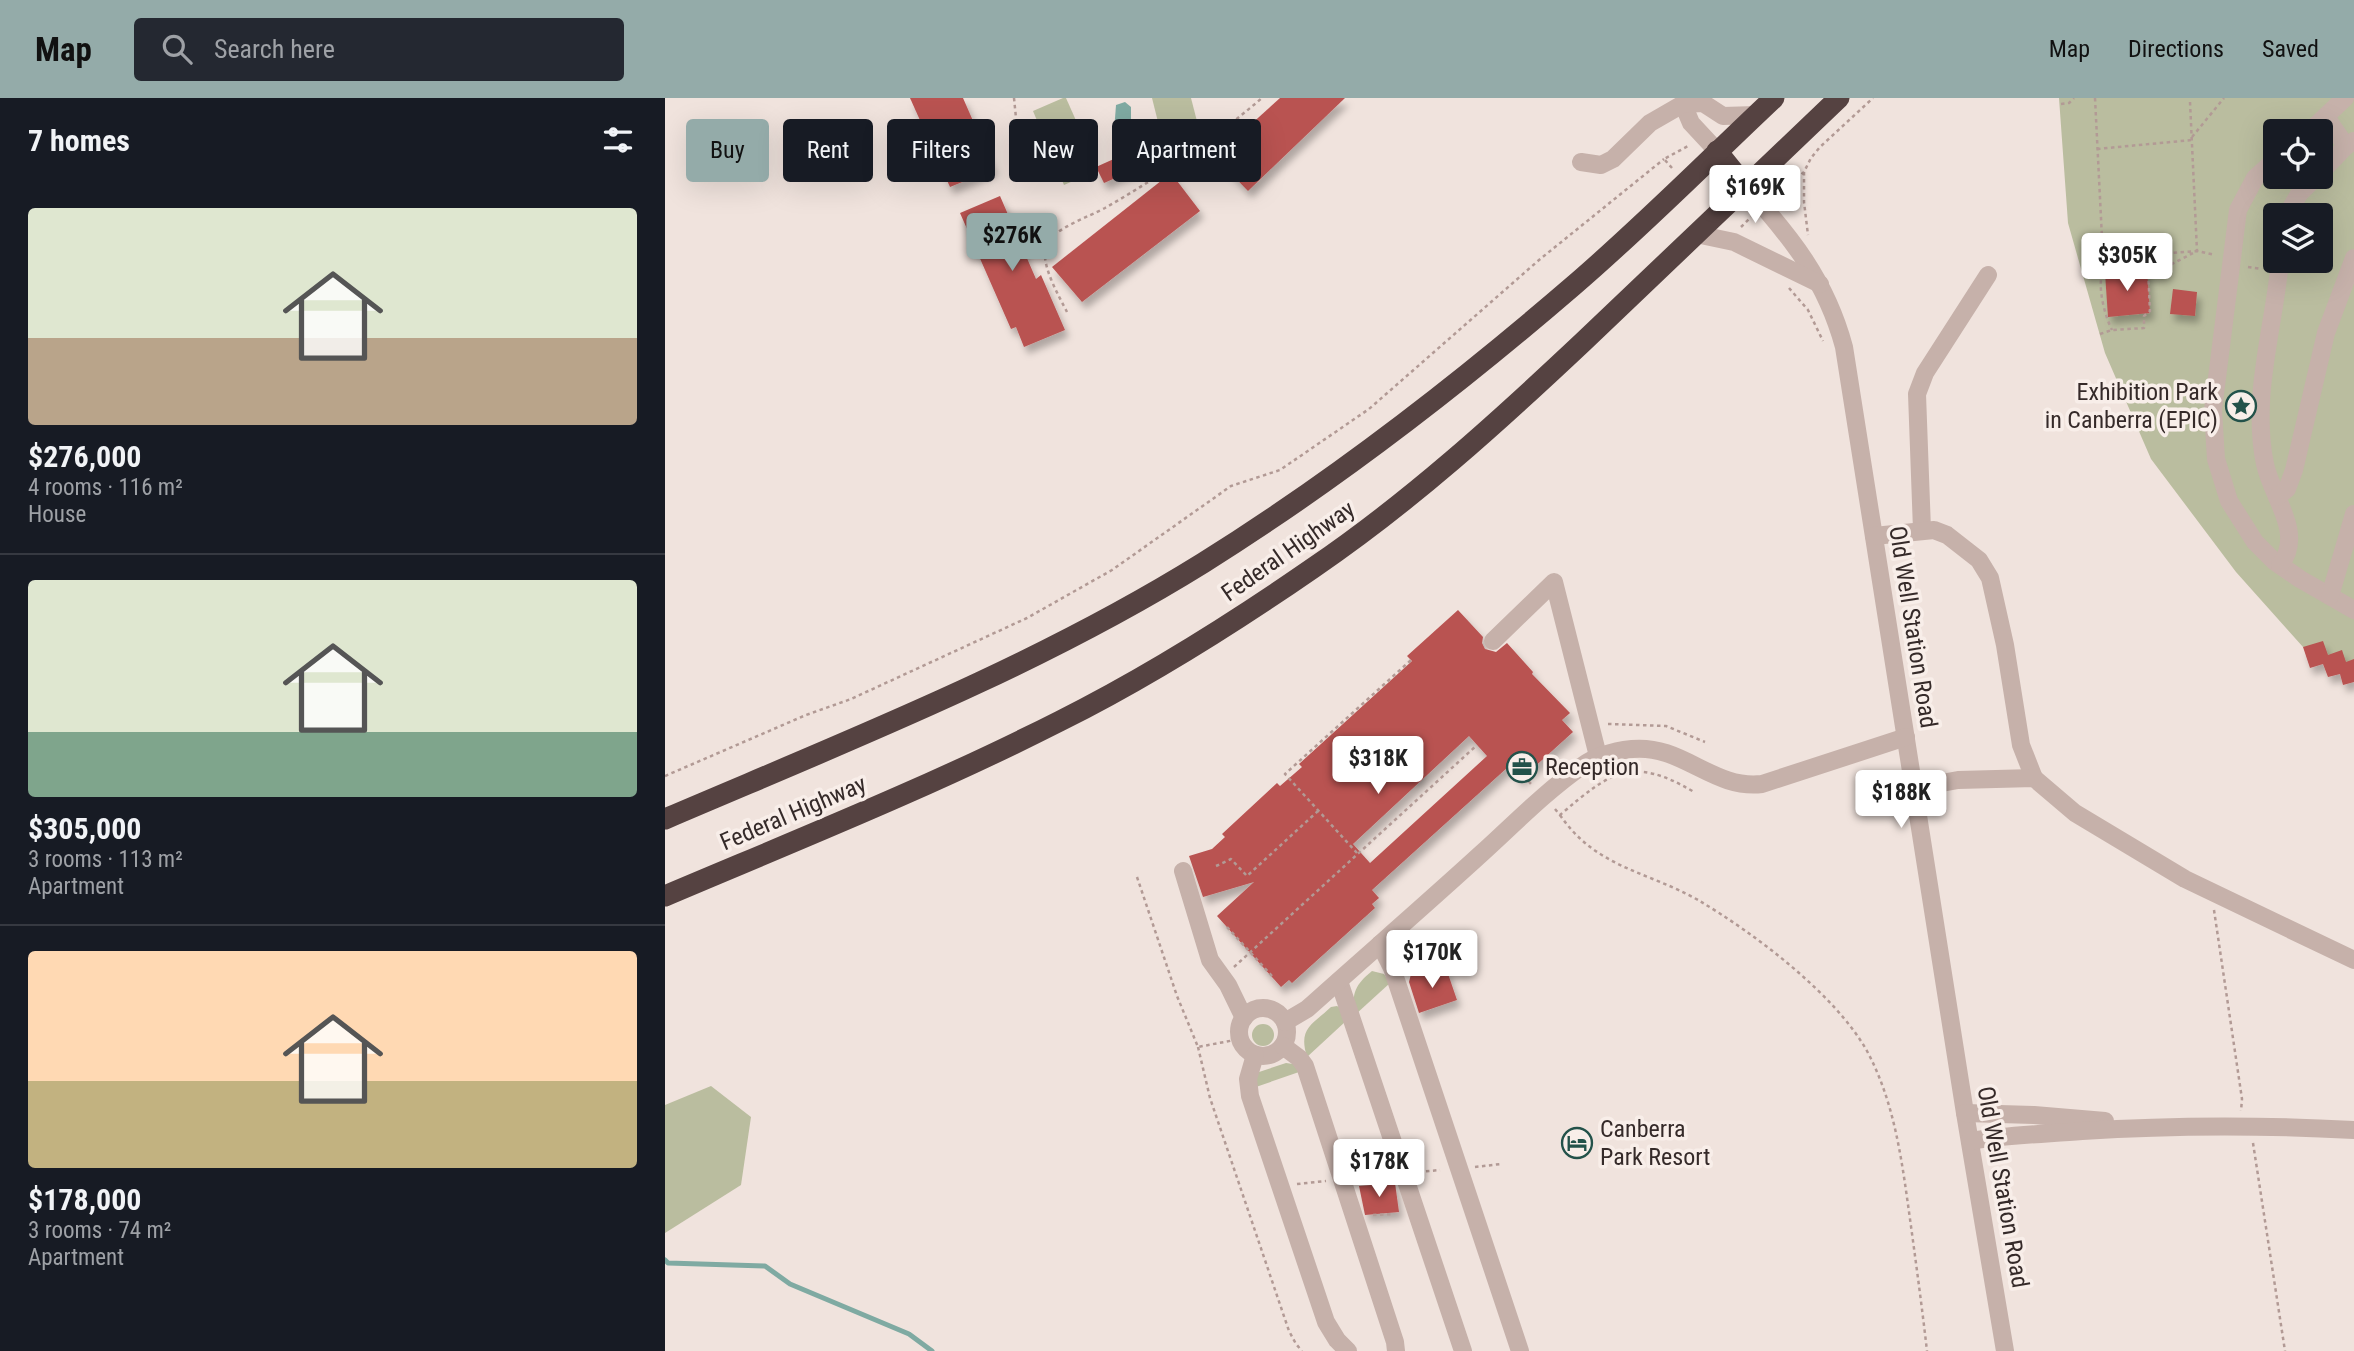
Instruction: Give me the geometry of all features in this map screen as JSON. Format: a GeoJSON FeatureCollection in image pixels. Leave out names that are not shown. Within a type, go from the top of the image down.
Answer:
{"type":"FeatureCollection","features":[{"type":"Feature","properties":{"kind":"highway","name":"Federal Highway"},"geometry":{"type":"LineString","coordinates":[[665,819],[975,684],[1127,607],[1201,564],[1344,470],[1574,286],[1687,182],[1710,144],[1756,115],[1774,98]]}},
{"type":"Feature","properties":{"kind":"highway","name":"Federal Highway"},"geometry":{"type":"LineString","coordinates":[[665,896],[939,779],[1063,720],[1160,666],[1254,608],[1375,523],[1442,468],[1544,378],[1839,98]]}},
{"type":"Feature","properties":{"kind":"highway"},"geometry":{"type":"LineString","coordinates":[[1710,144],[1746,187]]}},
{"type":"Feature","properties":{"kind":"street"},"geometry":{"type":"LineString","coordinates":[[2324,119],[2344,98]]}},
{"type":"Feature","properties":{"kind":"street"},"geometry":{"type":"LineString","coordinates":[[1684,101],[1691,123],[1710,144]]}},
{"type":"Feature","properties":{"kind":"street"},"geometry":{"type":"LineString","coordinates":[[1581,162],[1601,165],[1613,159],[1650,123],[1684,101],[1703,103],[1723,116],[1756,115]]}},
{"type":"Feature","properties":{"kind":"street"},"geometry":{"type":"LineString","coordinates":[[2326,117],[2350,143],[2333,160]]}},
{"type":"Feature","properties":{"kind":"street"},"geometry":{"type":"LineString","coordinates":[[2263,171],[2244,195],[2238,210],[2213,410],[2216,459],[2229,501],[2255,542],[2300,579],[2354,610]]}},
{"type":"Feature","properties":{"kind":"street","name":"Old Well Station Road"},"geometry":{"type":"LineString","coordinates":[[1746,187],[1784,229],[1811,267],[1838,324],[1844,346],[2005,1351]]}},
{"type":"Feature","properties":{"kind":"street"},"geometry":{"type":"LineString","coordinates":[[1696,234],[1734,242],[1820,284]]}},
{"type":"Feature","properties":{"kind":"street"},"geometry":{"type":"LineString","coordinates":[[2277,497],[2287,489],[2294,470],[2326,333],[2354,258]]}},
{"type":"Feature","properties":{"kind":"street"},"geometry":{"type":"LineString","coordinates":[[2278,273],[2266,348],[2262,440],[2266,467],[2291,540],[2288,555],[2280,565]]}},
{"type":"Feature","properties":{"kind":"street"},"geometry":{"type":"LineString","coordinates":[[1922,530],[1917,394],[1925,373],[1988,275]]}},
{"type":"Feature","properties":{"kind":"street"},"geometry":{"type":"LineString","coordinates":[[2330,596],[2354,514]]}},
{"type":"Feature","properties":{"kind":"street"},"geometry":{"type":"LineString","coordinates":[[1874,536],[1934,530],[1962,546],[1979,560],[1990,578],[2005,645],[2021,745],[2034,778],[2053,796],[2083,818],[2185,879],[2354,961]]}},
{"type":"Feature","properties":{"kind":"street"},"geometry":{"type":"LineString","coordinates":[[1493,641],[1554,582],[1598,757]]}},
{"type":"Feature","properties":{"kind":"street"},"geometry":{"type":"LineString","coordinates":[[1285,1022],[1307,1009],[1545,798],[1582,766],[1598,757],[1636,749],[1656,750],[1672,754],[1728,782],[1746,786],[1762,784],[1906,737]]}},
{"type":"Feature","properties":{"kind":"street"},"geometry":{"type":"LineString","coordinates":[[1913,785],[1958,780],[2034,778]]}},
{"type":"Feature","properties":{"kind":"street"},"geometry":{"type":"LineString","coordinates":[[1183,871],[1210,960],[1223,977],[1244,1018]]}},
{"type":"Feature","properties":{"kind":"street"},"geometry":{"type":"LineString","coordinates":[[1380,944],[1392,968],[1520,1351]]}},
{"type":"Feature","properties":{"kind":"street"},"geometry":{"type":"LineString","coordinates":[[1339,981],[1463,1351]]}},
{"type":"Feature","properties":{"kind":"street"},"geometry":{"type":"LineString","coordinates":[[1265,1008],[1280,1015],[1287,1030],[1283,1046],[1271,1055],[1255,1055],[1243,1046],[1240,1039],[1240,1025],[1244,1018],[1257,1009],[1265,1008]]}},
{"type":"Feature","properties":{"kind":"street"},"geometry":{"type":"LineString","coordinates":[[1283,1046],[1305,1066],[1396,1351]]}},
{"type":"Feature","properties":{"kind":"street"},"geometry":{"type":"LineString","coordinates":[[1255,1055],[1248,1079],[1250,1096],[1326,1322],[1337,1340],[1348,1351]]}},
{"type":"Feature","properties":{"kind":"street"},"geometry":{"type":"LineString","coordinates":[[1965,1113],[2035,1115],[2161,1126]]}},
{"type":"Feature","properties":{"kind":"street"},"geometry":{"type":"LineString","coordinates":[[1970,1141],[2002,1136],[2161,1126],[2247,1125],[2354,1130]]}},
{"type":"Feature","properties":{"kind":"path"},"geometry":{"type":"LineString","coordinates":[[1014,98],[1016,118]]}},
{"type":"Feature","properties":{"kind":"path"},"geometry":{"type":"LineString","coordinates":[[1067,313],[1046,268],[1045,245],[1054,233],[1124,197],[1231,126],[1262,98]]}},
{"type":"Feature","properties":{"kind":"path"},"geometry":{"type":"LineString","coordinates":[[1811,267],[1804,202],[1804,172],[1820,147],[1873,98]]}},
{"type":"Feature","properties":{"kind":"path"},"geometry":{"type":"LineString","coordinates":[[2061,104],[2069,103],[2074,98]]}},
{"type":"Feature","properties":{"kind":"path"},"geometry":{"type":"LineString","coordinates":[[2095,98],[2103,258],[2197,251],[2214,254],[2232,262],[2263,265]]}},
{"type":"Feature","properties":{"kind":"path"},"geometry":{"type":"LineString","coordinates":[[2097,149],[2192,139],[2224,98]]}},
{"type":"Feature","properties":{"kind":"path"},"geometry":{"type":"LineString","coordinates":[[2190,102],[2197,251]]}},
{"type":"Feature","properties":{"kind":"path"},"geometry":{"type":"LineString","coordinates":[[665,776],[806,715],[851,699],[1027,618],[1112,570],[1231,486],[1280,470],[1369,409],[1539,260],[1664,159],[1710,144]]}},
{"type":"Feature","properties":{"kind":"path"},"geometry":{"type":"LineString","coordinates":[[1664,159],[1687,182]]}},
{"type":"Feature","properties":{"kind":"path"},"geometry":{"type":"LineString","coordinates":[[2102,242],[2091,258],[2093,262],[2111,269],[2168,266],[2197,251]]}},
{"type":"Feature","properties":{"kind":"path"},"geometry":{"type":"LineString","coordinates":[[2095,274],[2101,265]]}},
{"type":"Feature","properties":{"kind":"path"},"geometry":{"type":"LineString","coordinates":[[2105,267],[2101,274],[2105,317],[2112,330]]}},
{"type":"Feature","properties":{"kind":"path"},"geometry":{"type":"LineString","coordinates":[[2100,334],[2112,330],[2144,328],[2144,316],[2150,311],[2148,267]]}},
{"type":"Feature","properties":{"kind":"path"},"geometry":{"type":"LineString","coordinates":[[1781,281],[1808,310],[1825,346]]}},
{"type":"Feature","properties":{"kind":"path"},"geometry":{"type":"LineString","coordinates":[[1358,855],[1285,775],[1411,660]]}},
{"type":"Feature","properties":{"kind":"path"},"geometry":{"type":"LineString","coordinates":[[1588,724],[1666,726],[1705,742]]}},
{"type":"Feature","properties":{"kind":"path"},"geometry":{"type":"LineString","coordinates":[[1223,977],[1477,745]]}},
{"type":"Feature","properties":{"kind":"path"},"geometry":{"type":"LineString","coordinates":[[1560,815],[1593,787],[1608,778],[1629,772],[1651,772],[1669,777],[1694,792]]}},
{"type":"Feature","properties":{"kind":"path"},"geometry":{"type":"LineString","coordinates":[[1524,776],[1573,833],[1615,864],[1695,899],[1738,926],[1828,1001],[1847,1022],[1865,1048],[1893,1116],[1903,1170],[1927,1351]]}},
{"type":"Feature","properties":{"kind":"path"},"geometry":{"type":"LineString","coordinates":[[1216,866],[1231,859],[1247,876],[1318,811]]}},
{"type":"Feature","properties":{"kind":"path"},"geometry":{"type":"LineString","coordinates":[[1137,877],[1177,996],[1198,1047],[1210,1098],[1290,1331],[1302,1351]]}},
{"type":"Feature","properties":{"kind":"path"},"geometry":{"type":"LineString","coordinates":[[2218,895],[2213,905],[2242,1099],[2240,1112],[2254,1147],[2285,1351]]}},
{"type":"Feature","properties":{"kind":"path"},"geometry":{"type":"LineString","coordinates":[[1227,927],[1272,976]]}},
{"type":"Feature","properties":{"kind":"path"},"geometry":{"type":"LineString","coordinates":[[1399,928],[1422,954],[1429,974]]}},
{"type":"Feature","properties":{"kind":"path"},"geometry":{"type":"LineString","coordinates":[[1198,1047],[1240,1039]]}},
{"type":"Feature","properties":{"kind":"green space"},"geometry":{"type":"Polygon","coordinates":[[[1066,98],[1075,119],[1036,119],[1033,111],[1066,98]]]}},
{"type":"Feature","properties":{"kind":"green space"},"geometry":{"type":"Polygon","coordinates":[[[1152,98],[1191,98],[1196,119],[1157,119],[1152,98]]]}},
{"type":"Feature","properties":{"kind":"green space","name":"Exhibition Park in Canberra (EPIC)"},"geometry":{"type":"Polygon","coordinates":[[[2059,98],[2354,98],[2354,674],[2303,647],[2236,572],[2151,459],[2105,353],[2068,223],[2059,98]]]}},
{"type":"Feature","properties":{"kind":"green space"},"geometry":{"type":"Polygon","coordinates":[[[1372,971],[1384,974],[1390,983],[1356,1014],[1354,995],[1362,980],[1372,971]]]}},
{"type":"Feature","properties":{"kind":"green space"},"geometry":{"type":"Polygon","coordinates":[[[1337,1006],[1346,1021],[1307,1057],[1304,1039],[1308,1028],[1331,1007],[1337,1006]]]}},
{"type":"Feature","properties":{"kind":"green space"},"geometry":{"type":"Polygon","coordinates":[[[1263,1024],[1271,1027],[1274,1035],[1271,1043],[1263,1046],[1255,1043],[1252,1035],[1255,1027],[1263,1024]]]}},
{"type":"Feature","properties":{"kind":"green space"},"geometry":{"type":"Polygon","coordinates":[[[1286,1063],[1293,1064],[1299,1072],[1253,1088],[1256,1073],[1286,1063]]]}},
{"type":"Feature","properties":{"kind":"green space"},"geometry":{"type":"Polygon","coordinates":[[[711,1086],[751,1117],[741,1185],[665,1233],[665,1105],[711,1086]]]}},
{"type":"Feature","properties":{"kind":"green space"},"geometry":{"type":"Polygon","coordinates":[[[1363,1152],[1368,1159],[1351,1174],[1345,1172],[1344,1169],[1363,1152]]]}},
{"type":"Feature","properties":{"kind":"water"},"geometry":{"type":"Polygon","coordinates":[[[1125,102],[1131,107],[1131,119],[1115,119],[1116,105],[1125,102]]]}},
{"type":"Feature","properties":{"kind":"building"},"geometry":{"type":"Polygon","coordinates":[[[910,98],[963,98],[972,119],[919,119],[910,98]]]}},
{"type":"Feature","properties":{"kind":"building"},"geometry":{"type":"Polygon","coordinates":[[[1280,98],[1345,98],[1261,179],[1261,119],[1257,119],[1280,98]]]}},
{"type":"Feature","properties":{"kind":"building"},"geometry":{"type":"Polygon","coordinates":[[[1112,160],[1112,180],[1104,183],[1098,166],[1112,160]]]}},
{"type":"Feature","properties":{"kind":"building"},"geometry":{"type":"Polygon","coordinates":[[[948,182],[962,182],[950,187],[948,182]]]}},
{"type":"Feature","properties":{"kind":"building"},"geometry":{"type":"Polygon","coordinates":[[[1160,182],[1178,182],[1200,211],[1082,302],[1052,267],[1160,182]]]}},
{"type":"Feature","properties":{"kind":"building"},"geometry":{"type":"Polygon","coordinates":[[[1239,182],[1257,182],[1248,191],[1239,182]]]}},
{"type":"Feature","properties":{"kind":"building"},"geometry":{"type":"Polygon","coordinates":[[[1000,196],[1036,279],[1041,275],[1065,330],[1024,347],[1016,327],[1011,329],[960,213],[1000,196]]]}},
{"type":"Feature","properties":{"kind":"building"},"geometry":{"type":"Polygon","coordinates":[[[2147,269],[2150,313],[2108,317],[2105,273],[2147,269]]]}},
{"type":"Feature","properties":{"kind":"building"},"geometry":{"type":"Polygon","coordinates":[[[2173,289],[2197,292],[2195,316],[2170,314],[2173,289]]]}},
{"type":"Feature","properties":{"kind":"building"},"geometry":{"type":"Polygon","coordinates":[[[1458,610],[1483,637],[1485,649],[1496,652],[1507,643],[1532,674],[1570,713],[1562,720],[1573,732],[1520,780],[1508,767],[1372,890],[1379,898],[1372,904],[1375,908],[1292,983],[1289,980],[1281,987],[1217,916],[1254,882],[1203,897],[1189,856],[1212,849],[1225,837],[1222,834],[1277,783],[1280,786],[1302,767],[1299,764],[1412,661],[1407,656],[1458,610]],[[1469,736],[1353,844],[1370,863],[1487,756],[1469,736]]]}},
{"type":"Feature","properties":{"kind":"building"},"geometry":{"type":"Polygon","coordinates":[[[2323,641],[2328,655],[2342,650],[2346,662],[2354,659],[2354,682],[2343,685],[2340,674],[2328,677],[2323,664],[2310,668],[2303,647],[2323,641]]]}},
{"type":"Feature","properties":{"kind":"building"},"geometry":{"type":"Polygon","coordinates":[[[1446,968],[1457,1000],[1419,1013],[1409,982],[1411,974],[1419,972],[1424,975],[1446,968]]]}},
{"type":"Feature","properties":{"kind":"building"},"geometry":{"type":"Polygon","coordinates":[[[1395,1183],[1399,1212],[1365,1215],[1359,1186],[1395,1183]]]}},
{"type":"Feature","properties":{"kind":"waterway"},"geometry":{"type":"LineString","coordinates":[[665,1260],[668,1263],[765,1266],[790,1284],[909,1334],[932,1351]]}},
{"type":"Feature","properties":{"kind":"place","name":"Exhibition Park in Canberra (EPIC)"},"geometry":{"type":"Point","coordinates":[2241,406]}},
{"type":"Feature","properties":{"kind":"place","name":"Reception"},"geometry":{"type":"Point","coordinates":[1522,767]}},
{"type":"Feature","properties":{"kind":"place","name":"Canberra Park Resort"},"geometry":{"type":"Point","coordinates":[1577,1143]}}]}
